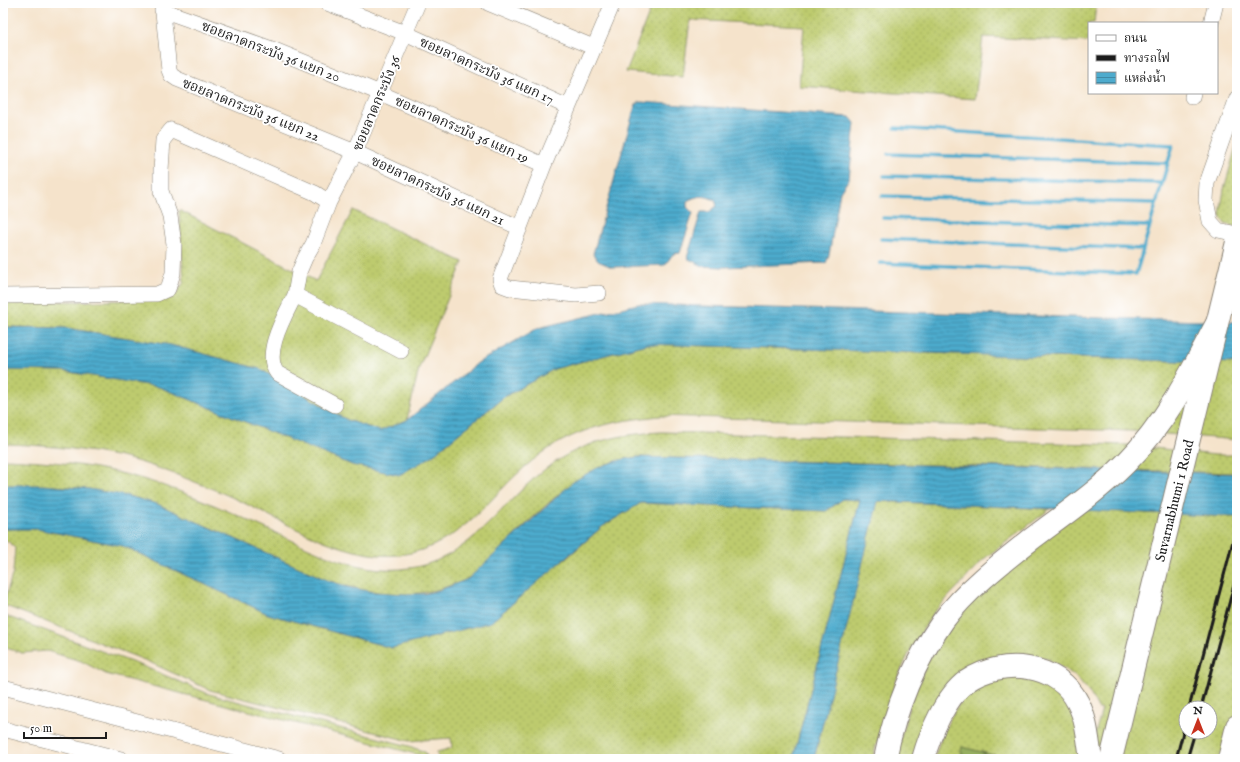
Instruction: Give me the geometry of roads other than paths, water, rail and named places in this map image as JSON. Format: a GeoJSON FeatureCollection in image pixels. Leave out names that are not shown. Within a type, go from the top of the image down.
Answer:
{"type":"FeatureCollection","features":[{"type":"Feature","properties":{"kind":"highway","name":"Suvarnabhumi 1 Road"},"geometry":{"type":"LineString","coordinates":[[1111,759],[1237,242]]}},
{"type":"Feature","properties":{"kind":"highway"},"geometry":{"type":"LineString","coordinates":[[885,759],[901,701],[921,656],[943,620],[994,569],[1095,492],[1142,446],[1180,394],[1217,323]]}},
{"type":"Feature","properties":{"kind":"highway"},"geometry":{"type":"LineString","coordinates":[[923,759],[928,742],[946,706],[967,681],[991,670],[1014,666],[1039,669],[1063,684],[1078,702],[1086,728],[1091,759]]}},
{"type":"Feature","properties":{"kind":"highway"},"geometry":{"type":"LineString","coordinates":[[1229,759],[1237,726]]}},
{"type":"Feature","properties":{"kind":"street","name":"ซอยลาดกระบัง 36 แยก 17"},"geometry":{"type":"LineString","coordinates":[[327,3],[405,33],[568,107]]}},
{"type":"Feature","properties":{"kind":"street","name":"ซอยลาดกระบัง 36"},"geometry":{"type":"LineString","coordinates":[[335,405],[277,373],[272,366],[272,349],[296,295],[299,272],[329,202],[356,152],[418,3]]}},
{"type":"Feature","properties":{"kind":"street"},"geometry":{"type":"LineString","coordinates":[[488,3],[593,47]]}},
{"type":"Feature","properties":{"kind":"street"},"geometry":{"type":"LineString","coordinates":[[599,293],[576,295],[510,288],[502,285],[500,280],[502,270],[544,165],[613,3]]}},
{"type":"Feature","properties":{"kind":"street"},"geometry":{"type":"LineString","coordinates":[[1211,22],[1216,3]]}},
{"type":"Feature","properties":{"kind":"street","name":"ซอยลาดกระบัง 36 แยก 20"},"geometry":{"type":"LineString","coordinates":[[162,7],[272,49],[380,93]]}},
{"type":"Feature","properties":{"kind":"street","name":"ซอยลาดกระบัง 36 แยก 22"},"geometry":{"type":"LineString","coordinates":[[162,7],[171,75],[356,152]]}},
{"type":"Feature","properties":{"kind":"street","name":"ซอยลาดกระบัง 36 แยก 19"},"geometry":{"type":"LineString","coordinates":[[380,93],[544,165]]}},
{"type":"Feature","properties":{"kind":"street"},"geometry":{"type":"LineString","coordinates":[[1237,98],[1207,183],[1206,200],[1210,221],[1218,230],[1237,234]]}},
{"type":"Feature","properties":{"kind":"street"},"geometry":{"type":"LineString","coordinates":[[3,296],[156,294],[168,289],[173,274],[174,244],[170,216],[161,191],[161,170],[164,140],[171,130],[314,193],[329,202]]}},
{"type":"Feature","properties":{"kind":"street","name":"ซอยลาดกระบัง 36 แยก 21"},"geometry":{"type":"LineString","coordinates":[[356,152],[520,228]]}},
{"type":"Feature","properties":{"kind":"street"},"geometry":{"type":"LineString","coordinates":[[296,295],[401,351]]}},
{"type":"Feature","properties":{"kind":"street"},"geometry":{"type":"LineString","coordinates":[[3,687],[279,759]]}},
{"type":"Feature","properties":{"kind":"street"},"geometry":{"type":"LineString","coordinates":[[3,729],[121,759]]}},
{"type":"Feature","properties":{"kind":"water"},"geometry":{"type":"Polygon","coordinates":[[[640,102],[850,117],[855,123],[849,179],[840,192],[829,255],[826,263],[723,267],[703,266],[687,258],[701,212],[709,212],[717,206],[715,200],[701,196],[687,201],[687,207],[693,213],[680,253],[673,254],[665,265],[612,267],[598,261],[593,254],[635,106],[640,102]]]}},
{"type":"Feature","properties":{"kind":"water"},"geometry":{"type":"Polygon","coordinates":[[[638,304],[1237,322],[1237,363],[647,344],[554,369],[504,397],[429,458],[399,475],[352,465],[159,387],[63,371],[3,370],[3,327],[66,328],[171,345],[260,369],[347,420],[380,431],[407,420],[479,362],[538,328],[638,304]]]}},
{"type":"Feature","properties":{"kind":"water"},"geometry":{"type":"Polygon","coordinates":[[[638,457],[1237,474],[1237,517],[878,501],[814,759],[793,759],[860,500],[843,499],[826,511],[641,503],[603,526],[491,622],[392,648],[268,614],[123,546],[37,529],[3,529],[3,485],[42,485],[89,489],[128,496],[157,504],[327,580],[351,588],[375,592],[424,594],[440,590],[468,579],[574,481],[601,466],[620,460],[638,457]]]}},
{"type":"Feature","properties":{"kind":"waterway"},"geometry":{"type":"LineString","coordinates":[[880,263],[1136,274],[1173,145],[895,128]]}},
{"type":"Feature","properties":{"kind":"waterway"},"geometry":{"type":"LineString","coordinates":[[888,154],[1167,163]]}},
{"type":"Feature","properties":{"kind":"waterway"},"geometry":{"type":"LineString","coordinates":[[884,176],[1162,183]]}},
{"type":"Feature","properties":{"kind":"waterway"},"geometry":{"type":"LineString","coordinates":[[882,196],[1156,203]]}},
{"type":"Feature","properties":{"kind":"waterway"},"geometry":{"type":"LineString","coordinates":[[883,218],[1149,226]]}},
{"type":"Feature","properties":{"kind":"waterway"},"geometry":{"type":"LineString","coordinates":[[881,239],[1143,249]]}},
{"type":"Feature","properties":{"kind":"railway"},"geometry":{"type":"LineString","coordinates":[[1191,700],[1237,526]]}},
{"type":"Feature","properties":{"kind":"railway"},"geometry":{"type":"LineString","coordinates":[[1203,700],[1237,574]]}},
{"type":"Feature","properties":{"kind":"railway"},"geometry":{"type":"LineString","coordinates":[[1176,759],[1181,740]]}},
{"type":"Feature","properties":{"kind":"railway"},"geometry":{"type":"LineString","coordinates":[[1187,759],[1193,740]]}}]}
